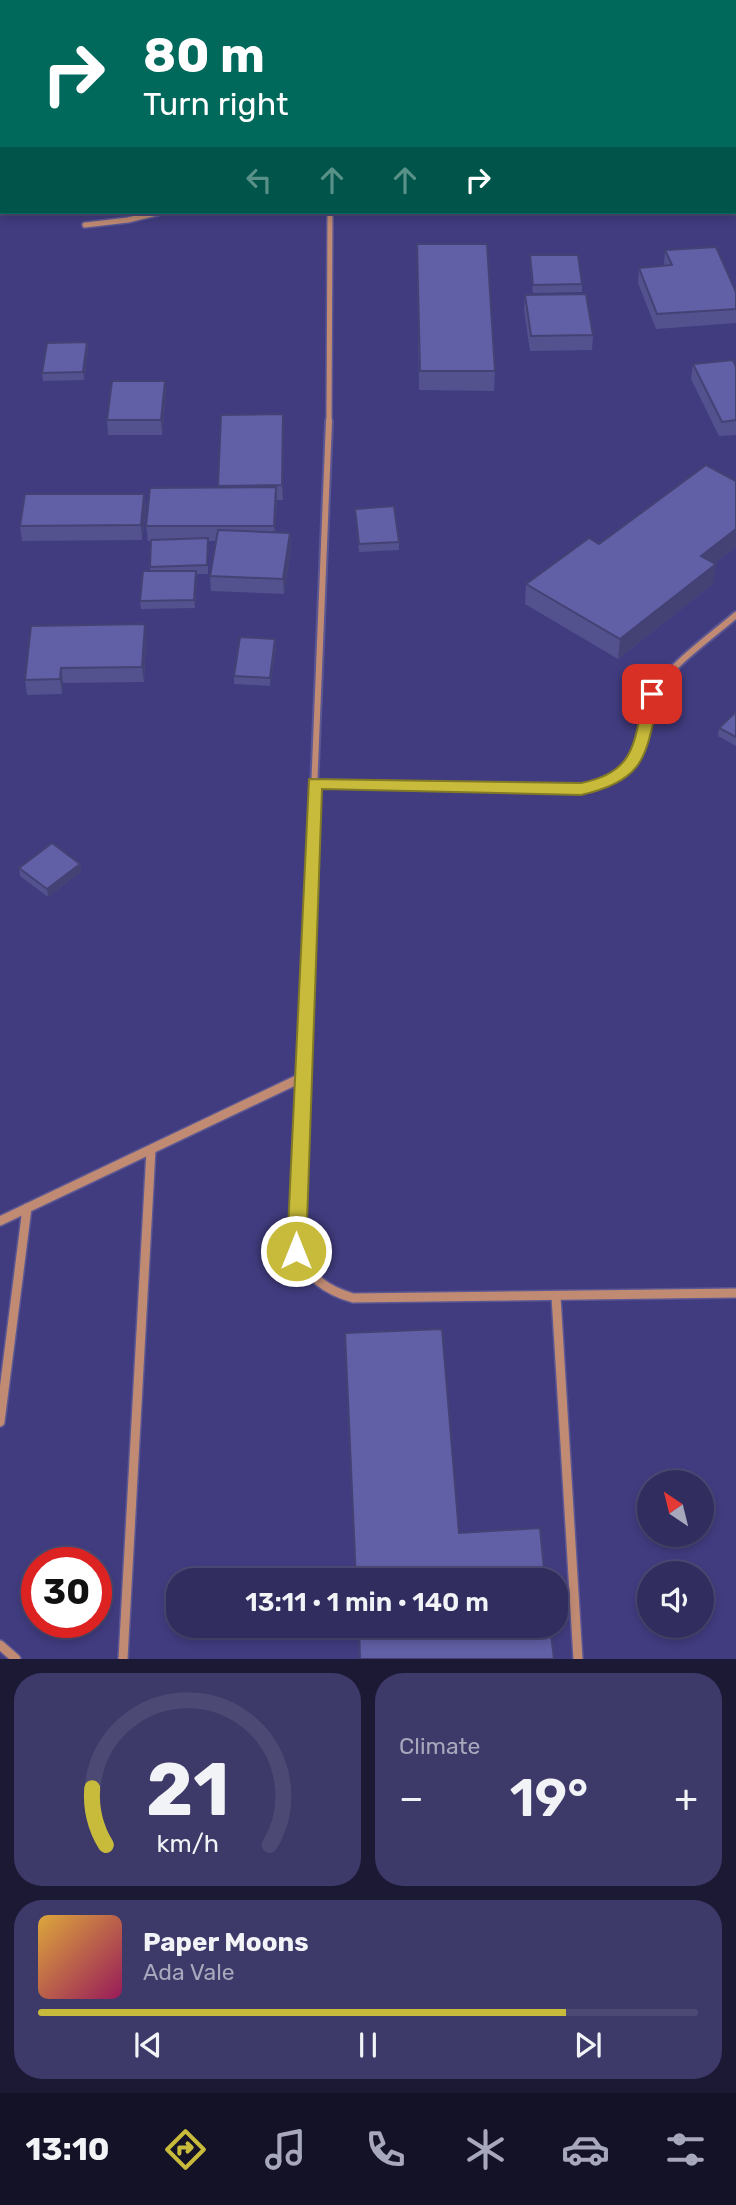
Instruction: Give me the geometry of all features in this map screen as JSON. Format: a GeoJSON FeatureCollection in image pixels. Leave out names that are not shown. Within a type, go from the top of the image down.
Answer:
{"type":"FeatureCollection","features":[{"type":"Feature","properties":{"kind":"street"},"geometry":{"type":"LineString","coordinates":[[85,225],[153,214]]}},
{"type":"Feature","properties":{"kind":"street"},"geometry":{"type":"LineString","coordinates":[[330,214],[329,412],[296,1251],[303,1268],[316,1282],[334,1293],[353,1298],[736,1293]]}},
{"type":"Feature","properties":{"kind":"street"},"geometry":{"type":"LineString","coordinates":[[314,783],[581,789],[601,785],[618,777],[630,766],[638,753],[648,704],[659,685],[736,615]]}},
{"type":"Feature","properties":{"kind":"street"},"geometry":{"type":"LineString","coordinates":[[0,1221],[303,1077]]}},
{"type":"Feature","properties":{"kind":"street"},"geometry":{"type":"LineString","coordinates":[[123,1659],[151,1150]]}},
{"type":"Feature","properties":{"kind":"street"},"geometry":{"type":"LineString","coordinates":[[0,1422],[27,1208]]}},
{"type":"Feature","properties":{"kind":"street"},"geometry":{"type":"LineString","coordinates":[[556,1296],[578,1659]]}},
{"type":"Feature","properties":{"kind":"street"},"geometry":{"type":"LineString","coordinates":[[0,1646],[16,1659]]}},
{"type":"Feature","properties":{"kind":"building"},"geometry":{"type":"Polygon","coordinates":[[[417,244],[487,244],[495,371],[420,371],[417,244]]]}},
{"type":"Feature","properties":{"kind":"building"},"geometry":{"type":"Polygon","coordinates":[[[716,247],[736,292],[736,309],[657,314],[639,268],[672,265],[665,250],[716,247]]]}},
{"type":"Feature","properties":{"kind":"building"},"geometry":{"type":"Polygon","coordinates":[[[530,255],[578,255],[582,284],[533,285],[530,255]]]}},
{"type":"Feature","properties":{"kind":"building"},"geometry":{"type":"Polygon","coordinates":[[[586,294],[593,335],[531,336],[525,295],[586,294]]]}},
{"type":"Feature","properties":{"kind":"building"},"geometry":{"type":"Polygon","coordinates":[[[87,342],[83,372],[42,373],[47,343],[87,342]]]}},
{"type":"Feature","properties":{"kind":"building"},"geometry":{"type":"Polygon","coordinates":[[[733,360],[736,367],[736,420],[722,422],[693,364],[733,360]]]}},
{"type":"Feature","properties":{"kind":"building"},"geometry":{"type":"Polygon","coordinates":[[[112,381],[165,381],[161,420],[107,420],[112,381]]]}},
{"type":"Feature","properties":{"kind":"building"},"geometry":{"type":"Polygon","coordinates":[[[283,414],[282,485],[218,486],[221,415],[283,414]]]}},
{"type":"Feature","properties":{"kind":"building"},"geometry":{"type":"Polygon","coordinates":[[[706,465],[736,481],[736,529],[701,556],[716,564],[620,639],[526,584],[589,538],[599,544],[706,465]]]}},
{"type":"Feature","properties":{"kind":"building"},"geometry":{"type":"Polygon","coordinates":[[[276,487],[274,526],[146,526],[150,488],[276,487]]]}},
{"type":"Feature","properties":{"kind":"building"},"geometry":{"type":"Polygon","coordinates":[[[25,494],[144,494],[141,525],[20,526],[25,494]]]}},
{"type":"Feature","properties":{"kind":"building"},"geometry":{"type":"Polygon","coordinates":[[[394,506],[399,542],[359,544],[355,509],[394,506]]]}},
{"type":"Feature","properties":{"kind":"building"},"geometry":{"type":"Polygon","coordinates":[[[218,530],[290,533],[283,579],[210,576],[218,530]]]}},
{"type":"Feature","properties":{"kind":"building"},"geometry":{"type":"Polygon","coordinates":[[[208,538],[207,565],[150,567],[151,540],[208,538]]]}},
{"type":"Feature","properties":{"kind":"building"},"geometry":{"type":"Polygon","coordinates":[[[143,571],[196,571],[194,600],[140,601],[143,571]]]}},
{"type":"Feature","properties":{"kind":"building"},"geometry":{"type":"Polygon","coordinates":[[[145,624],[142,667],[61,668],[60,679],[25,680],[31,626],[145,624]]]}},
{"type":"Feature","properties":{"kind":"building"},"geometry":{"type":"Polygon","coordinates":[[[240,637],[275,639],[270,678],[234,676],[240,637]]]}},
{"type":"Feature","properties":{"kind":"building"},"geometry":{"type":"Polygon","coordinates":[[[736,712],[736,737],[719,728],[736,712]]]}},
{"type":"Feature","properties":{"kind":"building"},"geometry":{"type":"Polygon","coordinates":[[[52,843],[80,864],[47,889],[19,868],[52,843]]]}},
{"type":"Feature","properties":{"kind":"building"},"geometry":{"type":"Polygon","coordinates":[[[442,1329],[459,1533],[540,1528],[544,1568],[355,1568],[345,1333],[442,1329]]]}},
{"type":"Feature","properties":{"kind":"building"},"geometry":{"type":"Polygon","coordinates":[[[359,1638],[551,1638],[554,1659],[360,1659],[359,1638]]]}},
{"type":"Feature","properties":{"kind":"route"},"geometry":{"type":"LineString","coordinates":[[296,1251],[314,783],[581,789],[601,785],[618,777],[630,766],[638,753],[652,694]]}}]}
